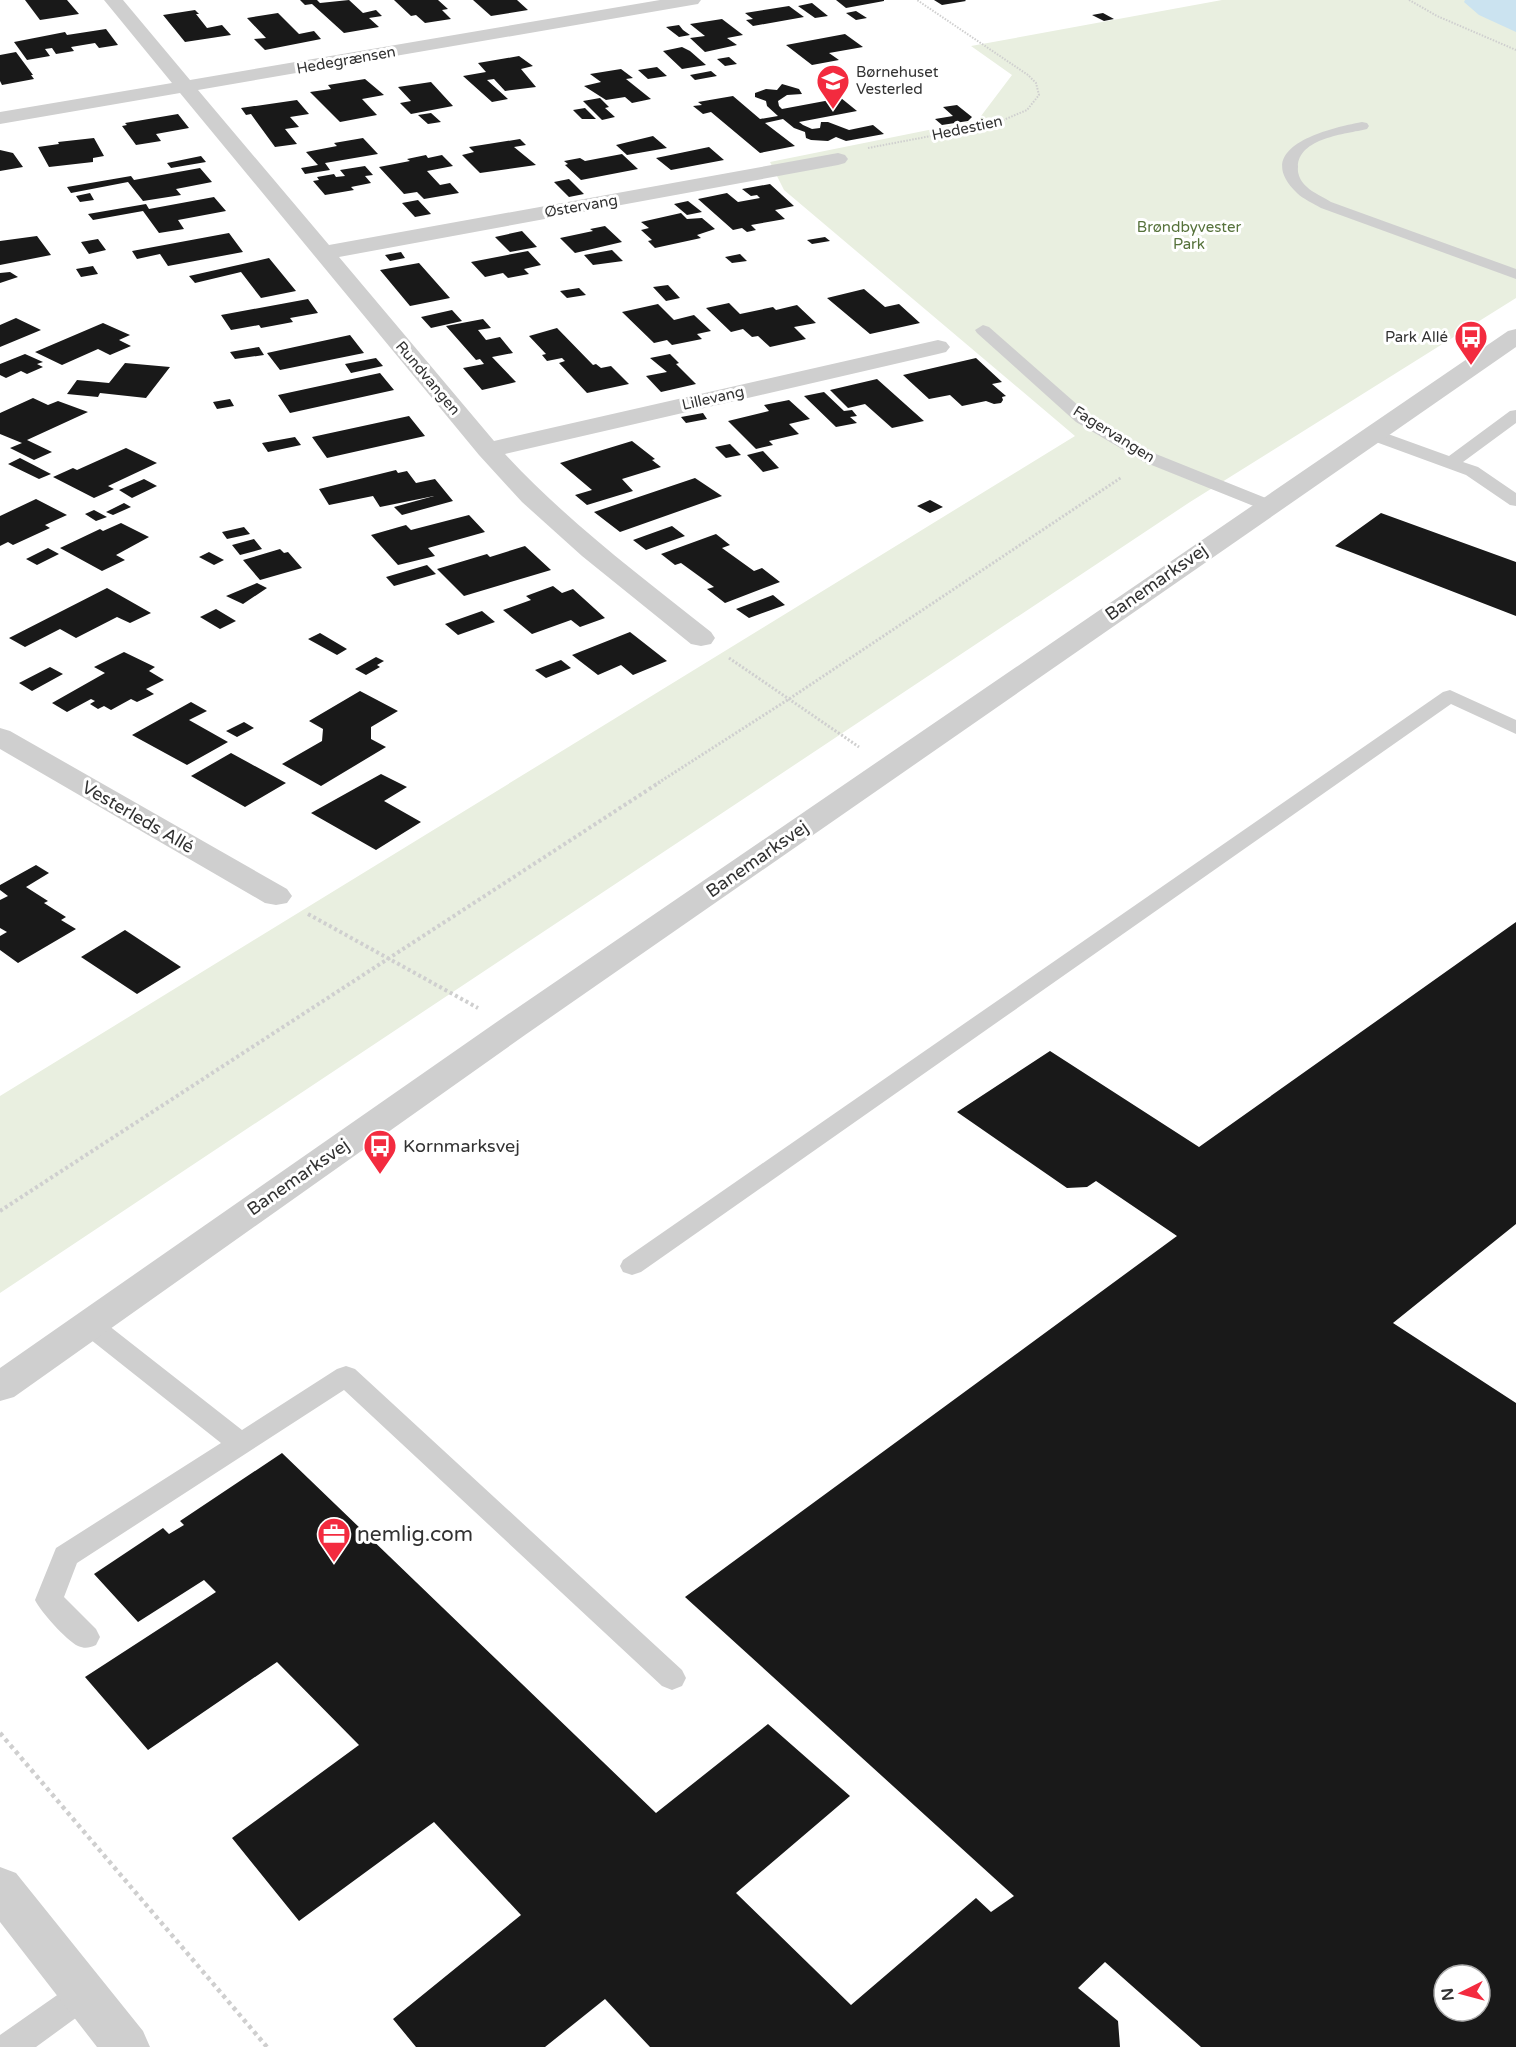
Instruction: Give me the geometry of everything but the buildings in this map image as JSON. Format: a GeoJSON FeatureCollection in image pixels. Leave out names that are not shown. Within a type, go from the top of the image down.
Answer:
{"type":"FeatureCollection","features":[{"type":"Feature","properties":{"kind":"street","name":"Rundvangen"},"geometry":{"type":"LineString","coordinates":[[113,0],[488,450],[531,498],[591,550],[701,638]]}},
{"type":"Feature","properties":{"kind":"street","name":"Hedegrænsen"},"geometry":{"type":"LineString","coordinates":[[0,118],[692,0]]}},
{"type":"Feature","properties":{"kind":"street","name":"Østervang"},"geometry":{"type":"LineString","coordinates":[[324,253],[838,159]]}},
{"type":"Feature","properties":{"kind":"street","name":"Banemarksvej"},"geometry":{"type":"LineString","coordinates":[[0,1387],[513,1027],[1267,505],[1516,336]]}},
{"type":"Feature","properties":{"kind":"street","name":"Lillevang"},"geometry":{"type":"LineString","coordinates":[[488,450],[938,347]]}},
{"type":"Feature","properties":{"kind":"street","name":"Vesterleds Allé"},"geometry":{"type":"LineString","coordinates":[[0,737],[276,896]]}},
{"type":"Feature","properties":{"kind":"street"},"geometry":{"type":"LineString","coordinates":[[0,1887],[126,2047]]}},
{"type":"Feature","properties":{"kind":"lane"},"geometry":{"type":"LineString","coordinates":[[1362,126],[1330,133],[1305,144],[1292,158],[1290,173],[1302,190],[1326,205],[1516,274]]}},
{"type":"Feature","properties":{"kind":"lane","name":"Fagervangen"},"geometry":{"type":"LineString","coordinates":[[982,330],[1082,418],[1150,458],[1267,505]]}},
{"type":"Feature","properties":{"kind":"lane"},"geometry":{"type":"LineString","coordinates":[[1451,463],[1516,415]]}},
{"type":"Feature","properties":{"kind":"lane"},"geometry":{"type":"LineString","coordinates":[[1371,434],[1472,471],[1516,501]]}},
{"type":"Feature","properties":{"kind":"lane"},"geometry":{"type":"LineString","coordinates":[[632,1266],[1450,696],[1516,728]]}},
{"type":"Feature","properties":{"kind":"lane"},"geometry":{"type":"LineString","coordinates":[[90,1325],[240,1443]]}},
{"type":"Feature","properties":{"kind":"lane"},"geometry":{"type":"LineString","coordinates":[[86,1637],[49,1600],[66,1556],[346,1376],[672,1678]]}},
{"type":"Feature","properties":{"kind":"lane"},"geometry":{"type":"LineString","coordinates":[[9,2047],[84,1994]]}},
{"type":"Feature","properties":{"kind":"path","name":"Hedestien"},"geometry":{"type":"LineString","coordinates":[[838,159],[860,150],[985,126],[1012,118],[1029,108],[1039,95],[1036,83],[1028,75],[917,0]]}},
{"type":"Feature","properties":{"kind":"path"},"geometry":{"type":"LineString","coordinates":[[1410,0],[1437,16],[1516,50]]}},
{"type":"Feature","properties":{"kind":"path"},"geometry":{"type":"LineString","coordinates":[[0,1211],[386,958],[789,699],[1150,458]]}},
{"type":"Feature","properties":{"kind":"path"},"geometry":{"type":"LineString","coordinates":[[701,638],[889,768]]}},
{"type":"Feature","properties":{"kind":"path"},"geometry":{"type":"LineString","coordinates":[[276,896],[513,1027]]}},
{"type":"Feature","properties":{"kind":"path"},"geometry":{"type":"LineString","coordinates":[[0,1733],[267,2047]]}},
{"type":"Feature","properties":{"kind":"green space","name":"Brøndbyvester Park"},"geometry":{"type":"Polygon","coordinates":[[[1222,0],[1516,0],[1516,298],[1190,502],[0,1293],[0,1096],[1075,436],[784,190],[770,162],[978,120],[1012,75],[971,46],[1222,0]]]}},
{"type":"Feature","properties":{"kind":"water"},"geometry":{"type":"Polygon","coordinates":[[[1465,0],[1516,0],[1516,32],[1479,15],[1464,2],[1465,0]]]}},
{"type":"Feature","properties":{"kind":"place","name":"Børnehuset Vesterled"},"geometry":{"type":"Point","coordinates":[833,110]}},
{"type":"Feature","properties":{"kind":"place","name":"Park Allé"},"geometry":{"type":"Point","coordinates":[1471,366]}},
{"type":"Feature","properties":{"kind":"place","name":"Kornmarksvej"},"geometry":{"type":"Point","coordinates":[380,1175]}},
{"type":"Feature","properties":{"kind":"place","name":"nemlig.com"},"geometry":{"type":"Point","coordinates":[334,1563]}}]}
